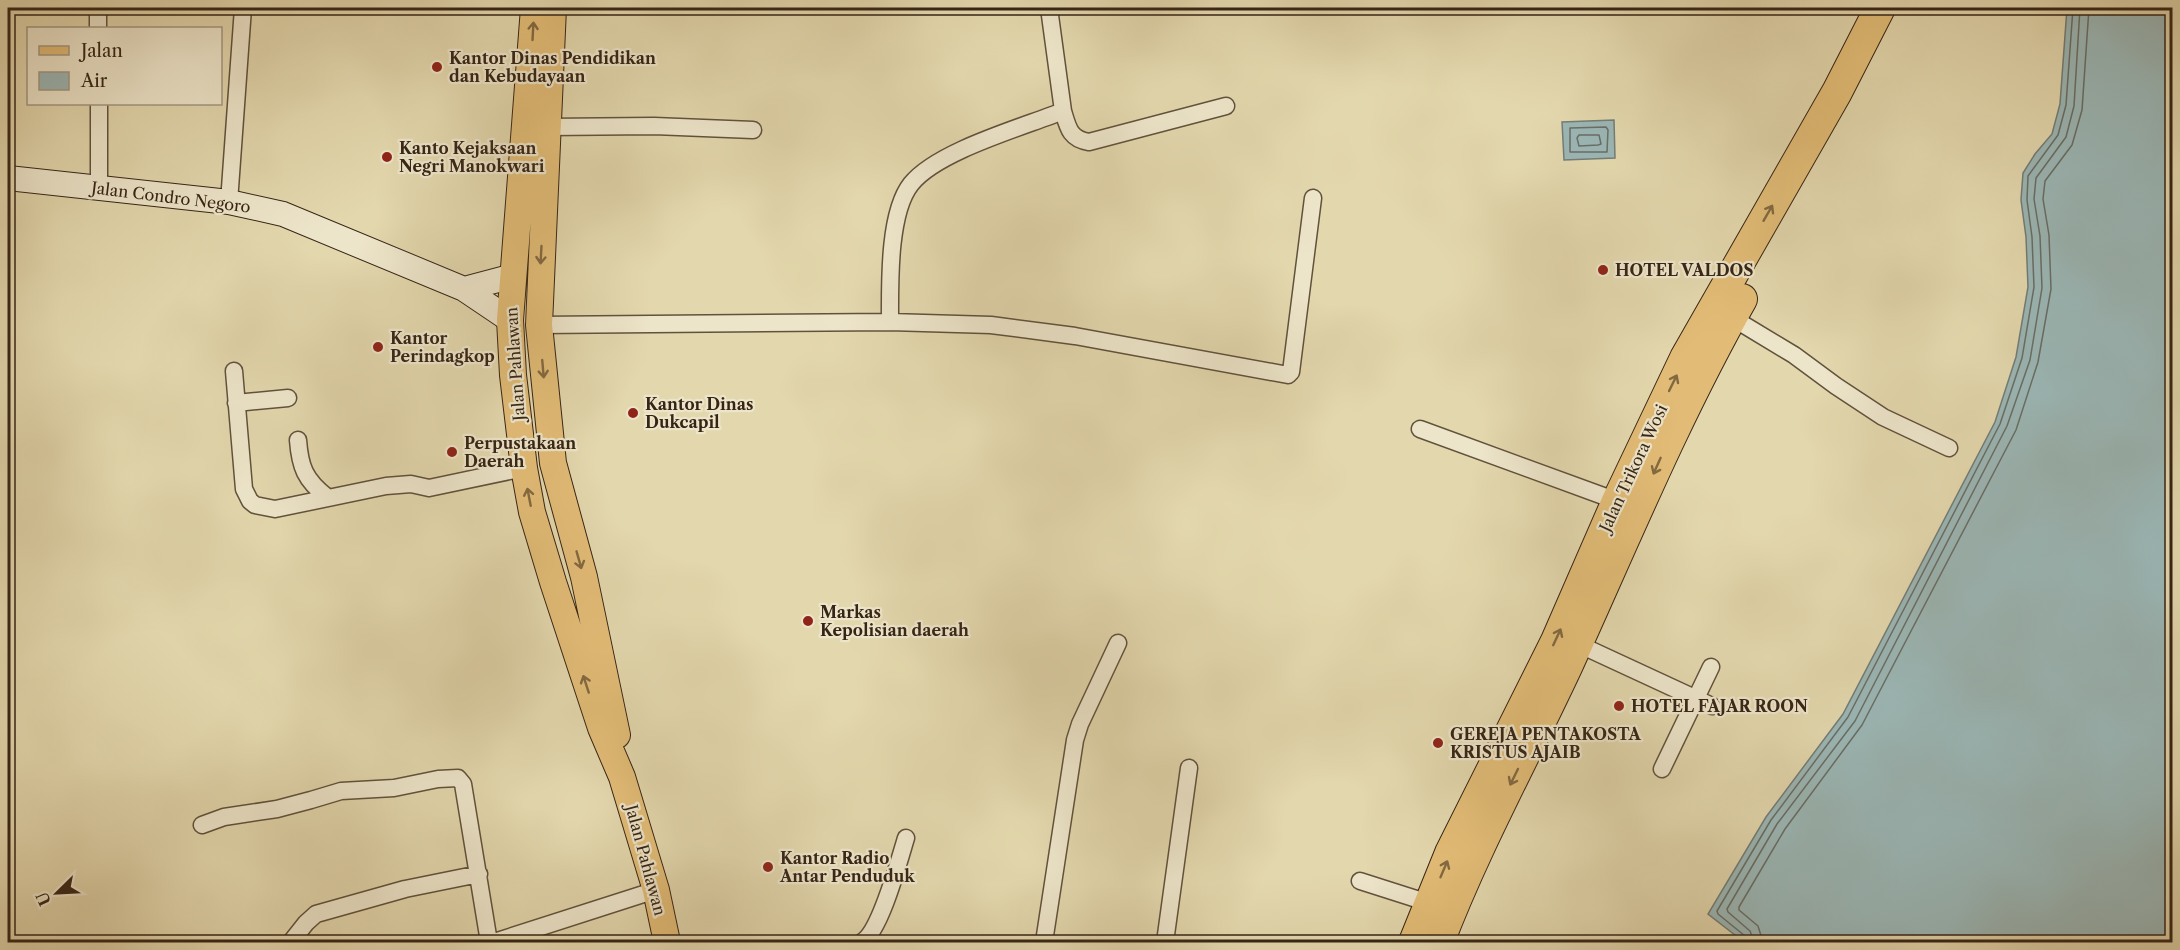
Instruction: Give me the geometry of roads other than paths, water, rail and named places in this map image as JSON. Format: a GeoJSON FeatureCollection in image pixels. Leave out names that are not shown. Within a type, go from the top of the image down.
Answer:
{"type":"FeatureCollection","features":[{"type":"Feature","properties":{"kind":"highway","name":"Jalan Trikora Wosi"},"geometry":{"type":"LineString","coordinates":[[1439,942],[1549,678],[1617,501],[1685,358],[1837,92],[1880,8]]}},
{"type":"Feature","properties":{"kind":"highway","name":"Jalan Trikora Wosi"},"geometry":{"type":"LineString","coordinates":[[1414,942],[1450,853],[1549,678],[1578,644],[1664,451],[1731,317],[1903,8]]}},
{"type":"Feature","properties":{"kind":"main road","name":"Jalan Pahlawan"},"geometry":{"type":"LineString","coordinates":[[534,8],[538,94],[547,127],[539,325],[553,463],[602,656],[616,726],[622,777]]}},
{"type":"Feature","properties":{"kind":"main road","name":"Jalan Pahlawan"},"geometry":{"type":"LineString","coordinates":[[554,8],[517,213],[510,320],[513,375],[524,468],[532,512],[553,582],[601,728],[622,777],[656,890],[667,942]]}},
{"type":"Feature","properties":{"kind":"main road","name":"Jalan Condro Negoro"},"geometry":{"type":"LineString","coordinates":[[8,178],[229,202],[283,214],[464,289],[510,320]]}},
{"type":"Feature","properties":{"kind":"main road"},"geometry":{"type":"LineString","coordinates":[[517,213],[542,215]]}},
{"type":"Feature","properties":{"kind":"main road"},"geometry":{"type":"LineString","coordinates":[[464,289],[513,276]]}},
{"type":"Feature","properties":{"kind":"street"},"geometry":{"type":"LineString","coordinates":[[98,8],[98,27]]}},
{"type":"Feature","properties":{"kind":"street"},"geometry":{"type":"LineString","coordinates":[[229,202],[243,8]]}},
{"type":"Feature","properties":{"kind":"street"},"geometry":{"type":"LineString","coordinates":[[1049,8],[1064,111],[1072,135],[1080,140],[1089,142],[1227,106]]}},
{"type":"Feature","properties":{"kind":"street"},"geometry":{"type":"LineString","coordinates":[[99,105],[99,188]]}},
{"type":"Feature","properties":{"kind":"street"},"geometry":{"type":"LineString","coordinates":[[890,322],[892,251],[897,216],[912,183],[948,155],[1064,111]]}},
{"type":"Feature","properties":{"kind":"street"},"geometry":{"type":"LineString","coordinates":[[547,127],[654,126],[753,130]]}},
{"type":"Feature","properties":{"kind":"street"},"geometry":{"type":"LineString","coordinates":[[539,325],[890,322],[991,325],[1075,336],[1288,375],[1291,372],[1313,198]]}},
{"type":"Feature","properties":{"kind":"street"},"geometry":{"type":"LineString","coordinates":[[1731,317],[1794,355],[1883,417],[1949,448]]}},
{"type":"Feature","properties":{"kind":"street"},"geometry":{"type":"LineString","coordinates":[[234,371],[244,489],[250,501],[255,505],[275,509],[402,484],[429,488],[524,468]]}},
{"type":"Feature","properties":{"kind":"street"},"geometry":{"type":"LineString","coordinates":[[236,403],[288,398]]}},
{"type":"Feature","properties":{"kind":"street"},"geometry":{"type":"LineString","coordinates":[[1420,429],[1617,501]]}},
{"type":"Feature","properties":{"kind":"street"},"geometry":{"type":"LineString","coordinates":[[298,440],[305,475],[327,497]]}},
{"type":"Feature","properties":{"kind":"street"},"geometry":{"type":"LineString","coordinates":[[1044,942],[1075,740],[1080,724],[1118,643]]}},
{"type":"Feature","properties":{"kind":"street"},"geometry":{"type":"LineString","coordinates":[[1578,644],[1712,706]]}},
{"type":"Feature","properties":{"kind":"street"},"geometry":{"type":"LineString","coordinates":[[1662,769],[1711,668]]}},
{"type":"Feature","properties":{"kind":"street"},"geometry":{"type":"LineString","coordinates":[[1165,942],[1189,768]]}},
{"type":"Feature","properties":{"kind":"street"},"geometry":{"type":"LineString","coordinates":[[202,825],[224,817],[288,806],[341,791],[394,788],[438,779],[458,778],[463,784],[491,942],[656,890]]}},
{"type":"Feature","properties":{"kind":"street"},"geometry":{"type":"LineString","coordinates":[[862,942],[877,924],[906,838]]}},
{"type":"Feature","properties":{"kind":"street"},"geometry":{"type":"LineString","coordinates":[[291,942],[316,914],[405,889],[479,874]]}},
{"type":"Feature","properties":{"kind":"street"},"geometry":{"type":"LineString","coordinates":[[1360,881],[1429,903]]}},
{"type":"Feature","properties":{"kind":"water"},"geometry":{"type":"Polygon","coordinates":[[[2067,8],[2172,8],[2172,942],[1744,942],[1708,914],[1766,817],[1843,714],[1995,422],[2016,357],[2028,287],[2026,237],[2021,200],[2023,173],[2052,134],[2060,104],[2067,8]]]}},
{"type":"Feature","properties":{"kind":"water"},"geometry":{"type":"Polygon","coordinates":[[[1614,120],[1615,158],[1564,160],[1562,122],[1614,120]]]}},
{"type":"Feature","properties":{"kind":"place","name":"Kantor Dinas Pendidikan dan Kebudayaan"},"geometry":{"type":"Point","coordinates":[437,67]}},
{"type":"Feature","properties":{"kind":"place","name":"Kanto Kejaksaan Negri Manokwari"},"geometry":{"type":"Point","coordinates":[387,157]}},
{"type":"Feature","properties":{"kind":"place","name":"HOTEL VALDOS"},"geometry":{"type":"Point","coordinates":[1603,270]}},
{"type":"Feature","properties":{"kind":"place","name":"Kantor Perindagkop"},"geometry":{"type":"Point","coordinates":[378,347]}},
{"type":"Feature","properties":{"kind":"place","name":"Kantor Dinas Dukcapil"},"geometry":{"type":"Point","coordinates":[633,413]}},
{"type":"Feature","properties":{"kind":"place","name":"Perpustakaan Daerah"},"geometry":{"type":"Point","coordinates":[452,452]}},
{"type":"Feature","properties":{"kind":"place","name":"Markas Kepolisian daerah"},"geometry":{"type":"Point","coordinates":[808,621]}},
{"type":"Feature","properties":{"kind":"place","name":"HOTEL FAJAR ROON"},"geometry":{"type":"Point","coordinates":[1619,706]}},
{"type":"Feature","properties":{"kind":"place","name":"GEREJA PENTAKOSTA KRISTUS AJAIB"},"geometry":{"type":"Point","coordinates":[1438,743]}},
{"type":"Feature","properties":{"kind":"place","name":"Kantor Radio Antar Penduduk"},"geometry":{"type":"Point","coordinates":[768,867]}}]}
